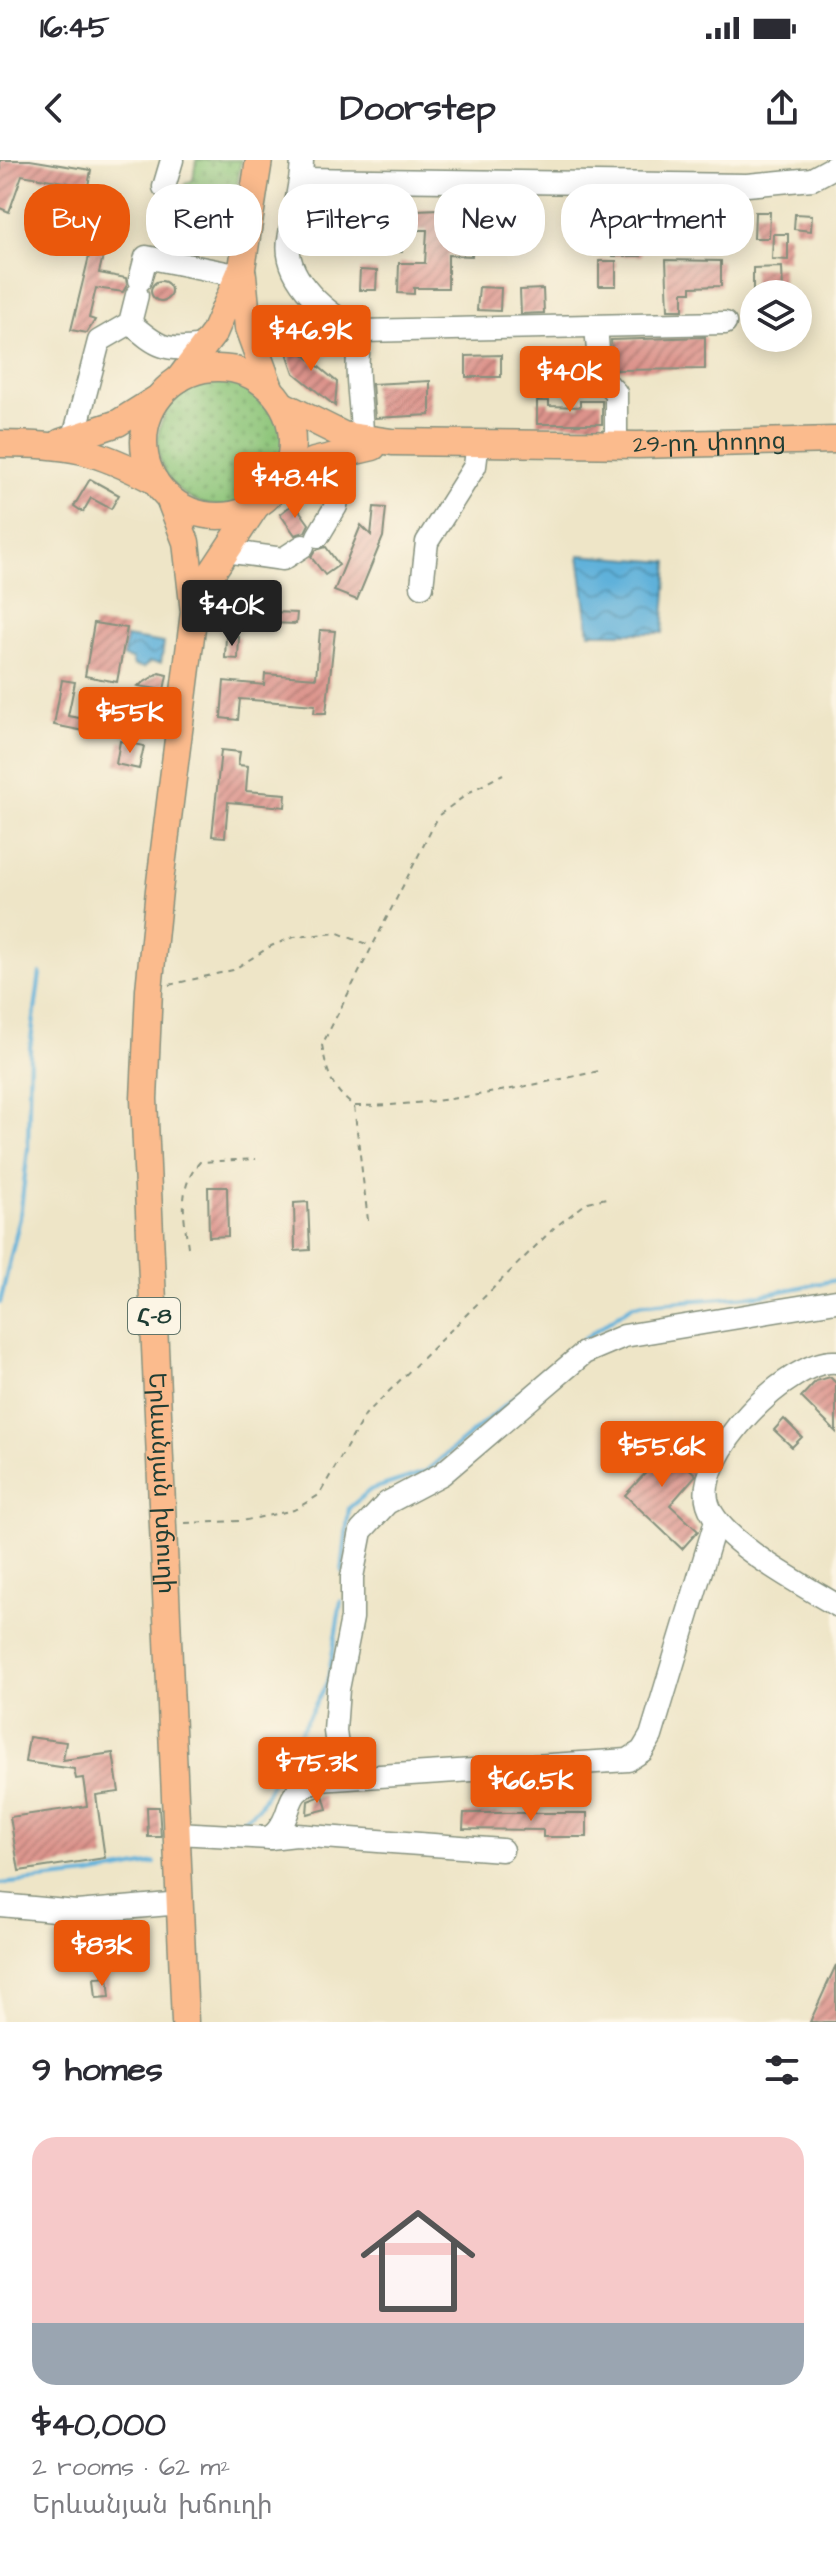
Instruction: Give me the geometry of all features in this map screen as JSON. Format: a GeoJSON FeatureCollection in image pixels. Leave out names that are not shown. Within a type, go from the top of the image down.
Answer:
{"type":"FeatureCollection","features":[{"type":"Feature","properties":{"kind":"main road"},"geometry":{"type":"LineString","coordinates":[[0,444],[64,441],[118,423],[158,398],[179,379],[227,309],[242,268],[259,160]]}},
{"type":"Feature","properties":{"kind":"main road"},"geometry":{"type":"LineString","coordinates":[[64,441],[110,457],[191,511],[218,516],[256,506],[273,493],[291,460],[292,433],[248,328],[242,268]]}},
{"type":"Feature","properties":{"kind":"main road"},"geometry":{"type":"LineString","coordinates":[[179,379],[198,370],[229,368],[256,378],[276,397]]}},
{"type":"Feature","properties":{"kind":"main road","name":"29-րդ փողոց"},"geometry":{"type":"LineString","coordinates":[[276,397],[343,435],[353,444],[478,442],[616,445],[836,440]]}},
{"type":"Feature","properties":{"kind":"main road"},"geometry":{"type":"LineString","coordinates":[[158,398],[144,435],[147,464],[162,490]]}},
{"type":"Feature","properties":{"kind":"main road"},"geometry":{"type":"LineString","coordinates":[[285,475],[353,444]]}},
{"type":"Feature","properties":{"kind":"main road","name":"Երևանյան խճուղի"},"geometry":{"type":"LineString","coordinates":[[162,490],[186,542],[194,612],[149,990],[144,1099],[185,2022]]}},
{"type":"Feature","properties":{"kind":"main road","name":"Երևանյան խճուղի"},"geometry":{"type":"LineString","coordinates":[[194,612],[205,583],[256,506]]}},
{"type":"Feature","properties":{"kind":"street"},"geometry":{"type":"LineString","coordinates":[[165,184],[172,160]]}},
{"type":"Feature","properties":{"kind":"street"},"geometry":{"type":"LineString","coordinates":[[725,323],[362,331],[341,322],[310,292],[292,266],[288,242],[301,170],[747,185],[812,179],[836,166]]}},
{"type":"Feature","properties":{"kind":"street"},"geometry":{"type":"LineString","coordinates":[[64,441],[99,341],[130,323],[146,257],[231,274],[242,268]]}},
{"type":"Feature","properties":{"kind":"street"},"geometry":{"type":"LineString","coordinates":[[130,323],[156,345],[169,350],[202,346]]}},
{"type":"Feature","properties":{"kind":"street"},"geometry":{"type":"LineString","coordinates":[[596,326],[600,376],[616,393],[616,445]]}},
{"type":"Feature","properties":{"kind":"street"},"geometry":{"type":"LineString","coordinates":[[225,551],[283,559],[310,541],[336,506],[353,444],[362,390],[355,353],[362,331]]}},
{"type":"Feature","properties":{"kind":"street"},"geometry":{"type":"LineString","coordinates":[[422,586],[427,542],[475,466],[478,442]]}},
{"type":"Feature","properties":{"kind":"street"},"geometry":{"type":"LineString","coordinates":[[341,1777],[335,1731],[338,1689],[352,1618],[352,1577],[361,1531],[387,1503],[442,1474],[584,1353],[624,1336],[836,1301]]}},
{"type":"Feature","properties":{"kind":"street"},"geometry":{"type":"LineString","coordinates":[[836,1362],[810,1364],[793,1373],[724,1443],[709,1473],[707,1502],[716,1521],[765,1562],[836,1604]]}},
{"type":"Feature","properties":{"kind":"street"},"geometry":{"type":"LineString","coordinates":[[270,1838],[287,1818],[292,1793],[301,1785],[341,1777],[612,1763],[628,1760],[642,1751],[651,1736],[716,1521]]}},
{"type":"Feature","properties":{"kind":"street"},"geometry":{"type":"LineString","coordinates":[[177,1833],[270,1838],[296,1835],[502,1850]]}},
{"type":"Feature","properties":{"kind":"street"},"geometry":{"type":"LineString","coordinates":[[0,1905],[77,1912],[181,1903]]}},
{"type":"Feature","properties":{"kind":"path"},"geometry":{"type":"LineString","coordinates":[[503,774],[470,792],[439,815],[322,1045],[328,1076],[339,1095],[354,1106],[388,1106],[496,1092],[599,1071]]}},
{"type":"Feature","properties":{"kind":"path"},"geometry":{"type":"LineString","coordinates":[[149,990],[233,970],[271,946],[294,937],[338,933],[370,946]]}},
{"type":"Feature","properties":{"kind":"path"},"geometry":{"type":"LineString","coordinates":[[354,1106],[368,1220]]}},
{"type":"Feature","properties":{"kind":"path"},"geometry":{"type":"LineString","coordinates":[[188,1247],[184,1191],[189,1174],[200,1162],[256,1159]]}},
{"type":"Feature","properties":{"kind":"path"},"geometry":{"type":"LineString","coordinates":[[163,1521],[242,1521],[294,1510],[319,1495],[365,1415],[555,1227],[588,1202],[611,1197]]}},
{"type":"Feature","properties":{"kind":"green space"},"geometry":{"type":"Polygon","coordinates":[[[196,160],[241,160],[237,184],[185,184],[193,180],[196,160]]]}},
{"type":"Feature","properties":{"kind":"green space"},"geometry":{"type":"Polygon","coordinates":[[[221,380],[245,385],[265,399],[279,419],[284,443],[279,467],[265,487],[245,501],[221,506],[197,501],[177,487],[163,467],[158,443],[163,419],[177,399],[197,385],[221,380]]]}},
{"type":"Feature","properties":{"kind":"water"},"geometry":{"type":"Polygon","coordinates":[[[579,555],[668,562],[663,633],[589,633],[579,555]]]}},
{"type":"Feature","properties":{"kind":"water"},"geometry":{"type":"Polygon","coordinates":[[[126,637],[164,643],[161,663],[149,662],[144,668],[134,666],[132,659],[123,657],[126,637]]]}},
{"type":"Feature","properties":{"kind":"building"},"geometry":{"type":"Polygon","coordinates":[[[0,160],[30,160],[91,170],[88,184],[22,175],[9,212],[0,208],[0,160]]]}},
{"type":"Feature","properties":{"kind":"building"},"geometry":{"type":"Polygon","coordinates":[[[434,209],[434,256],[448,256],[448,288],[414,288],[414,294],[398,293],[399,263],[425,263],[427,230],[418,230],[418,210],[434,209]]]}},
{"type":"Feature","properties":{"kind":"building"},"geometry":{"type":"Polygon","coordinates":[[[755,212],[770,212],[769,238],[754,238],[755,212]]]}},
{"type":"Feature","properties":{"kind":"building"},"geometry":{"type":"Polygon","coordinates":[[[795,214],[812,215],[811,231],[794,229],[795,214]]]}},
{"type":"Feature","properties":{"kind":"building"},"geometry":{"type":"Polygon","coordinates":[[[773,234],[788,234],[788,260],[772,259],[773,234]]]}},
{"type":"Feature","properties":{"kind":"building"},"geometry":{"type":"Polygon","coordinates":[[[89,256],[103,256],[99,273],[126,278],[127,285],[123,292],[96,288],[89,318],[95,320],[87,333],[71,330],[89,256]]]}},
{"type":"Feature","properties":{"kind":"building"},"geometry":{"type":"Polygon","coordinates":[[[666,260],[721,261],[721,286],[691,287],[691,292],[683,292],[683,310],[668,310],[666,260]]]}},
{"type":"Feature","properties":{"kind":"building"},"geometry":{"type":"Polygon","coordinates":[[[599,261],[616,261],[616,286],[599,286],[599,261]]]}},
{"type":"Feature","properties":{"kind":"building"},"geometry":{"type":"Polygon","coordinates":[[[782,267],[783,280],[753,280],[753,268],[782,267]]]}},
{"type":"Feature","properties":{"kind":"building"},"geometry":{"type":"Polygon","coordinates":[[[360,270],[377,271],[376,290],[359,290],[360,270]]]}},
{"type":"Feature","properties":{"kind":"building"},"geometry":{"type":"Polygon","coordinates":[[[161,281],[168,284],[171,291],[168,298],[161,301],[154,298],[151,291],[154,284],[161,281]]]}},
{"type":"Feature","properties":{"kind":"building"},"geometry":{"type":"Polygon","coordinates":[[[479,287],[501,288],[500,311],[477,310],[479,287]]]}},
{"type":"Feature","properties":{"kind":"building"},"geometry":{"type":"Polygon","coordinates":[[[543,289],[544,313],[521,314],[520,290],[543,289]]]}},
{"type":"Feature","properties":{"kind":"building"},"geometry":{"type":"Polygon","coordinates":[[[281,335],[337,382],[335,406],[294,373],[281,335]]]}},
{"type":"Feature","properties":{"kind":"building"},"geometry":{"type":"Polygon","coordinates":[[[705,337],[705,369],[614,370],[611,340],[705,337]]]}},
{"type":"Feature","properties":{"kind":"building"},"geometry":{"type":"Polygon","coordinates":[[[501,355],[501,377],[466,377],[466,356],[501,355]]]}},
{"type":"Feature","properties":{"kind":"building"},"geometry":{"type":"Polygon","coordinates":[[[430,381],[430,415],[375,418],[372,384],[430,381]]]}},
{"type":"Feature","properties":{"kind":"building"},"geometry":{"type":"Polygon","coordinates":[[[537,401],[549,401],[549,406],[580,407],[580,401],[602,401],[602,424],[537,424],[537,401]]]}},
{"type":"Feature","properties":{"kind":"building"},"geometry":{"type":"Polygon","coordinates":[[[90,479],[119,495],[111,509],[91,498],[83,512],[74,506],[90,479]]]}},
{"type":"Feature","properties":{"kind":"building"},"geometry":{"type":"Polygon","coordinates":[[[294,503],[309,524],[305,532],[295,535],[280,514],[294,503]]]}},
{"type":"Feature","properties":{"kind":"building"},"geometry":{"type":"Polygon","coordinates":[[[374,507],[386,508],[383,537],[357,600],[334,591],[361,525],[371,535],[374,507]]]}},
{"type":"Feature","properties":{"kind":"building"},"geometry":{"type":"Polygon","coordinates":[[[326,547],[339,565],[325,575],[311,557],[316,550],[326,547]]]}},
{"type":"Feature","properties":{"kind":"building"},"geometry":{"type":"Polygon","coordinates":[[[247,611],[297,613],[296,624],[246,622],[247,611]]]}},
{"type":"Feature","properties":{"kind":"building"},"geometry":{"type":"Polygon","coordinates":[[[94,623],[127,628],[117,682],[85,676],[94,623]]]}},
{"type":"Feature","properties":{"kind":"building"},"geometry":{"type":"Polygon","coordinates":[[[320,630],[335,631],[326,713],[314,713],[315,705],[240,699],[238,720],[221,718],[224,681],[264,685],[265,674],[316,678],[320,630]]]}},
{"type":"Feature","properties":{"kind":"building"},"geometry":{"type":"Polygon","coordinates":[[[226,636],[239,637],[238,659],[225,658],[226,636]]]}},
{"type":"Feature","properties":{"kind":"building"},"geometry":{"type":"Polygon","coordinates":[[[159,673],[167,675],[164,690],[138,686],[159,673]]]}},
{"type":"Feature","properties":{"kind":"building"},"geometry":{"type":"Polygon","coordinates":[[[62,680],[75,682],[68,716],[96,721],[94,733],[54,725],[62,680]]]}},
{"type":"Feature","properties":{"kind":"building"},"geometry":{"type":"Polygon","coordinates":[[[120,741],[144,746],[139,769],[116,764],[120,741]]]}},
{"type":"Feature","properties":{"kind":"building"},"geometry":{"type":"Polygon","coordinates":[[[221,750],[240,752],[238,765],[248,766],[246,791],[286,794],[285,807],[228,802],[225,837],[212,836],[221,750]]]}},
{"type":"Feature","properties":{"kind":"building"},"geometry":{"type":"Polygon","coordinates":[[[208,1187],[227,1187],[228,1236],[209,1237],[208,1187]]]}},
{"type":"Feature","properties":{"kind":"building"},"geometry":{"type":"Polygon","coordinates":[[[308,1202],[310,1250],[295,1251],[294,1203],[308,1202]]]}},
{"type":"Feature","properties":{"kind":"building"},"geometry":{"type":"Polygon","coordinates":[[[830,1377],[836,1383],[836,1432],[801,1397],[816,1381],[830,1377]]]}},
{"type":"Feature","properties":{"kind":"building"},"geometry":{"type":"Polygon","coordinates":[[[784,1419],[802,1437],[792,1447],[774,1430],[784,1419]]]}},
{"type":"Feature","properties":{"kind":"building"},"geometry":{"type":"Polygon","coordinates":[[[645,1427],[696,1475],[670,1505],[698,1531],[682,1549],[625,1495],[655,1463],[631,1441],[645,1427]]]}},
{"type":"Feature","properties":{"kind":"building"},"geometry":{"type":"Polygon","coordinates":[[[29,1737],[66,1742],[63,1760],[113,1753],[119,1792],[96,1795],[105,1858],[19,1871],[10,1817],[87,1806],[83,1778],[76,1779],[74,1769],[25,1762],[29,1737]]]}},
{"type":"Feature","properties":{"kind":"building"},"geometry":{"type":"Polygon","coordinates":[[[323,1795],[327,1809],[307,1814],[308,1801],[323,1795]]]}},
{"type":"Feature","properties":{"kind":"building"},"geometry":{"type":"Polygon","coordinates":[[[147,1807],[159,1807],[161,1837],[148,1837],[147,1807]]]}},
{"type":"Feature","properties":{"kind":"building"},"geometry":{"type":"Polygon","coordinates":[[[464,1813],[587,1813],[587,1837],[543,1837],[543,1830],[463,1829],[464,1813]]]}},
{"type":"Feature","properties":{"kind":"building"},"geometry":{"type":"Polygon","coordinates":[[[836,1965],[836,2022],[810,2022],[836,1965]]]}},
{"type":"Feature","properties":{"kind":"building"},"geometry":{"type":"Polygon","coordinates":[[[108,1977],[110,1997],[96,1998],[94,1978],[108,1977]]]}},
{"type":"Feature","properties":{"kind":"waterway"},"geometry":{"type":"LineString","coordinates":[[0,1303],[20,1217],[28,1149],[30,1048],[40,973]]}},
{"type":"Feature","properties":{"kind":"waterway"},"geometry":{"type":"LineString","coordinates":[[342,1572],[349,1508],[370,1490],[425,1472],[585,1338],[633,1305],[762,1295],[836,1280]]}},
{"type":"Feature","properties":{"kind":"waterway"},"geometry":{"type":"LineString","coordinates":[[243,1819],[259,1807],[328,1681],[341,1601]]}},
{"type":"Feature","properties":{"kind":"waterway"},"geometry":{"type":"LineString","coordinates":[[0,1884],[89,1875],[155,1863]]}}]}
